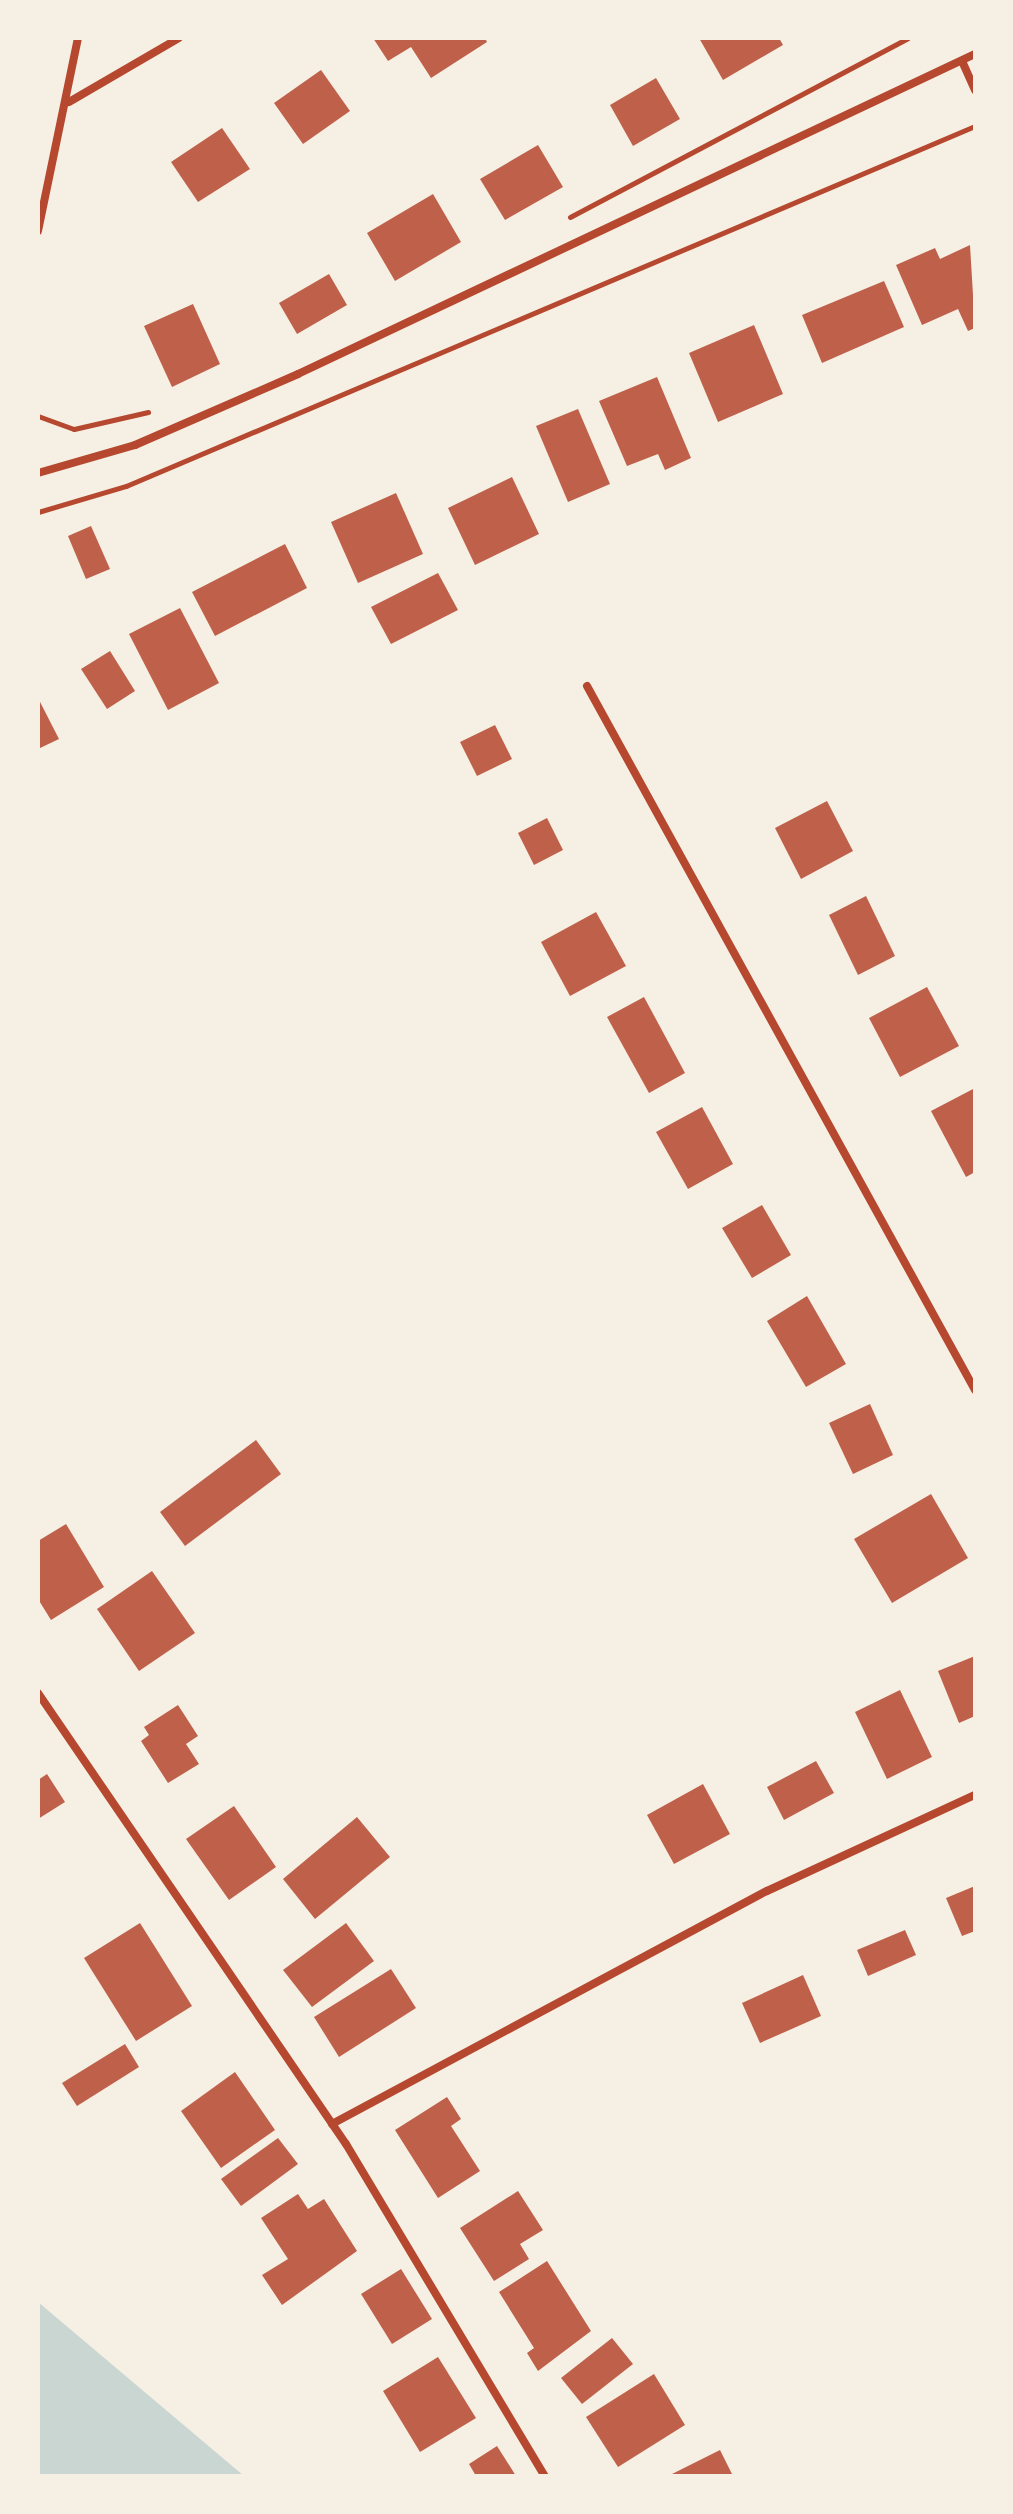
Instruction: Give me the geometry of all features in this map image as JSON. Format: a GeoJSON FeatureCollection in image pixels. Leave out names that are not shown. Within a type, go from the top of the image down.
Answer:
{"type":"FeatureCollection","features":[{"type":"Feature","properties":{"kind":"street"},"geometry":{"type":"LineString","coordinates":[[38,231],[69,102],[78,38]]}},
{"type":"Feature","properties":{"kind":"street"},"geometry":{"type":"LineString","coordinates":[[69,102],[179,38]]}},
{"type":"Feature","properties":{"kind":"street"},"geometry":{"type":"LineString","coordinates":[[38,473],[135,445],[298,374],[975,54]]}},
{"type":"Feature","properties":{"kind":"street"},"geometry":{"type":"LineString","coordinates":[[962,61],[975,90]]}},
{"type":"Feature","properties":{"kind":"street"},"geometry":{"type":"LineString","coordinates":[[587,686],[975,1390]]}},
{"type":"Feature","properties":{"kind":"street"},"geometry":{"type":"LineString","coordinates":[[38,1693],[332,2124],[545,2476]]}},
{"type":"Feature","properties":{"kind":"street"},"geometry":{"type":"LineString","coordinates":[[332,2124],[767,1891],[975,1795]]}},
{"type":"Feature","properties":{"kind":"path"},"geometry":{"type":"LineString","coordinates":[[559,222],[908,38]]}},
{"type":"Feature","properties":{"kind":"path"},"geometry":{"type":"LineString","coordinates":[[38,512],[126,486],[975,126]]}},
{"type":"Feature","properties":{"kind":"path"},"geometry":{"type":"LineString","coordinates":[[38,416],[74,429],[162,409]]}},
{"type":"Feature","properties":{"kind":"shaded area"},"geometry":{"type":"Polygon","coordinates":[[[38,2302],[244,2476],[38,2476],[38,2302]]]}},
{"type":"Feature","properties":{"kind":"building"},"geometry":{"type":"Polygon","coordinates":[[[373,38],[485,38],[487,42],[431,78],[411,47],[388,61],[373,38]]]}},
{"type":"Feature","properties":{"kind":"building"},"geometry":{"type":"Polygon","coordinates":[[[699,38],[779,38],[783,45],[723,80],[699,38]]]}},
{"type":"Feature","properties":{"kind":"building"},"geometry":{"type":"Polygon","coordinates":[[[321,70],[350,111],[303,144],[274,103],[321,70]]]}},
{"type":"Feature","properties":{"kind":"building"},"geometry":{"type":"Polygon","coordinates":[[[656,78],[680,119],[633,146],[610,105],[656,78]]]}},
{"type":"Feature","properties":{"kind":"building"},"geometry":{"type":"Polygon","coordinates":[[[222,128],[250,169],[198,202],[171,162],[222,128]]]}},
{"type":"Feature","properties":{"kind":"building"},"geometry":{"type":"Polygon","coordinates":[[[538,145],[563,187],[505,220],[480,179],[538,145]]]}},
{"type":"Feature","properties":{"kind":"building"},"geometry":{"type":"Polygon","coordinates":[[[433,194],[461,242],[395,281],[367,233],[433,194]]]}},
{"type":"Feature","properties":{"kind":"building"},"geometry":{"type":"Polygon","coordinates":[[[970,245],[975,328],[968,331],[958,309],[922,325],[896,265],[935,248],[940,259],[970,245]]]}},
{"type":"Feature","properties":{"kind":"building"},"geometry":{"type":"Polygon","coordinates":[[[329,274],[347,305],[297,334],[279,303],[329,274]]]}},
{"type":"Feature","properties":{"kind":"building"},"geometry":{"type":"Polygon","coordinates":[[[884,281],[904,327],[822,363],[802,315],[884,281]]]}},
{"type":"Feature","properties":{"kind":"building"},"geometry":{"type":"Polygon","coordinates":[[[193,304],[220,364],[172,387],[144,326],[193,304]]]}},
{"type":"Feature","properties":{"kind":"building"},"geometry":{"type":"Polygon","coordinates":[[[754,325],[783,394],[718,422],[689,353],[754,325]]]}},
{"type":"Feature","properties":{"kind":"building"},"geometry":{"type":"Polygon","coordinates":[[[657,377],[691,458],[665,470],[658,454],[627,466],[599,401],[657,377]]]}},
{"type":"Feature","properties":{"kind":"building"},"geometry":{"type":"Polygon","coordinates":[[[578,409],[610,484],[568,502],[536,426],[578,409]]]}},
{"type":"Feature","properties":{"kind":"building"},"geometry":{"type":"Polygon","coordinates":[[[512,477],[539,534],[475,565],[448,508],[512,477]]]}},
{"type":"Feature","properties":{"kind":"building"},"geometry":{"type":"Polygon","coordinates":[[[396,493],[423,554],[358,583],[331,522],[396,493]]]}},
{"type":"Feature","properties":{"kind":"building"},"geometry":{"type":"Polygon","coordinates":[[[91,526],[110,569],[86,579],[68,536],[91,526]]]}},
{"type":"Feature","properties":{"kind":"building"},"geometry":{"type":"Polygon","coordinates":[[[285,544],[307,588],[215,636],[192,592],[285,544]]]}},
{"type":"Feature","properties":{"kind":"building"},"geometry":{"type":"Polygon","coordinates":[[[438,573],[458,610],[391,644],[371,607],[438,573]]]}},
{"type":"Feature","properties":{"kind":"building"},"geometry":{"type":"Polygon","coordinates":[[[180,608],[219,683],[168,710],[129,634],[180,608]]]}},
{"type":"Feature","properties":{"kind":"building"},"geometry":{"type":"Polygon","coordinates":[[[110,651],[135,691],[107,709],[81,669],[110,651]]]}},
{"type":"Feature","properties":{"kind":"building"},"geometry":{"type":"Polygon","coordinates":[[[38,698],[59,739],[38,749],[38,698]]]}},
{"type":"Feature","properties":{"kind":"building"},"geometry":{"type":"Polygon","coordinates":[[[495,725],[512,759],[477,776],[460,742],[495,725]]]}},
{"type":"Feature","properties":{"kind":"building"},"geometry":{"type":"Polygon","coordinates":[[[827,801],[853,851],[801,879],[775,828],[827,801]]]}},
{"type":"Feature","properties":{"kind":"building"},"geometry":{"type":"Polygon","coordinates":[[[547,818],[563,850],[534,865],[518,833],[547,818]]]}},
{"type":"Feature","properties":{"kind":"building"},"geometry":{"type":"Polygon","coordinates":[[[866,896],[895,956],[858,975],[829,915],[866,896]]]}},
{"type":"Feature","properties":{"kind":"building"},"geometry":{"type":"Polygon","coordinates":[[[596,912],[626,966],[570,996],[541,942],[596,912]]]}},
{"type":"Feature","properties":{"kind":"building"},"geometry":{"type":"Polygon","coordinates":[[[927,987],[959,1046],[900,1077],[869,1018],[927,987]]]}},
{"type":"Feature","properties":{"kind":"building"},"geometry":{"type":"Polygon","coordinates":[[[644,997],[685,1073],[649,1093],[607,1017],[644,997]]]}},
{"type":"Feature","properties":{"kind":"building"},"geometry":{"type":"Polygon","coordinates":[[[975,1088],[975,1172],[966,1177],[931,1111],[975,1088]]]}},
{"type":"Feature","properties":{"kind":"building"},"geometry":{"type":"Polygon","coordinates":[[[702,1107],[733,1164],[688,1189],[656,1132],[702,1107]]]}},
{"type":"Feature","properties":{"kind":"building"},"geometry":{"type":"Polygon","coordinates":[[[762,1205],[791,1255],[752,1278],[722,1228],[762,1205]]]}},
{"type":"Feature","properties":{"kind":"building"},"geometry":{"type":"Polygon","coordinates":[[[807,1296],[846,1364],[806,1387],[767,1321],[807,1296]]]}},
{"type":"Feature","properties":{"kind":"building"},"geometry":{"type":"Polygon","coordinates":[[[870,1404],[893,1455],[853,1474],[829,1423],[870,1404]]]}},
{"type":"Feature","properties":{"kind":"building"},"geometry":{"type":"Polygon","coordinates":[[[256,1440],[281,1474],[185,1546],[160,1512],[256,1440]]]}},
{"type":"Feature","properties":{"kind":"building"},"geometry":{"type":"Polygon","coordinates":[[[931,1494],[968,1558],[892,1603],[854,1539],[931,1494]]]}},
{"type":"Feature","properties":{"kind":"building"},"geometry":{"type":"Polygon","coordinates":[[[66,1524],[104,1587],[51,1620],[38,1599],[38,1541],[66,1524]]]}},
{"type":"Feature","properties":{"kind":"building"},"geometry":{"type":"Polygon","coordinates":[[[152,1571],[195,1633],[139,1671],[97,1609],[152,1571]]]}},
{"type":"Feature","properties":{"kind":"building"},"geometry":{"type":"Polygon","coordinates":[[[975,1656],[975,1716],[959,1723],[938,1671],[975,1656]]]}},
{"type":"Feature","properties":{"kind":"building"},"geometry":{"type":"Polygon","coordinates":[[[900,1690],[932,1757],[887,1779],[855,1712],[900,1690]]]}},
{"type":"Feature","properties":{"kind":"building"},"geometry":{"type":"Polygon","coordinates":[[[178,1705],[198,1736],[186,1744],[199,1764],[168,1783],[141,1741],[149,1735],[144,1727],[178,1705]]]}},
{"type":"Feature","properties":{"kind":"building"},"geometry":{"type":"Polygon","coordinates":[[[816,1761],[834,1793],[784,1820],[767,1787],[816,1761]]]}},
{"type":"Feature","properties":{"kind":"building"},"geometry":{"type":"Polygon","coordinates":[[[47,1774],[65,1802],[38,1819],[38,1780],[47,1774]]]}},
{"type":"Feature","properties":{"kind":"building"},"geometry":{"type":"Polygon","coordinates":[[[703,1784],[730,1834],[674,1864],[647,1815],[703,1784]]]}},
{"type":"Feature","properties":{"kind":"building"},"geometry":{"type":"Polygon","coordinates":[[[234,1806],[276,1867],[229,1900],[186,1839],[234,1806]]]}},
{"type":"Feature","properties":{"kind":"building"},"geometry":{"type":"Polygon","coordinates":[[[357,1817],[390,1857],[315,1919],[283,1879],[357,1817]]]}},
{"type":"Feature","properties":{"kind":"building"},"geometry":{"type":"Polygon","coordinates":[[[975,1886],[975,1931],[962,1936],[946,1898],[975,1886]]]}},
{"type":"Feature","properties":{"kind":"building"},"geometry":{"type":"Polygon","coordinates":[[[140,1923],[192,2006],[136,2041],[84,1958],[140,1923]]]}},
{"type":"Feature","properties":{"kind":"building"},"geometry":{"type":"Polygon","coordinates":[[[346,1923],[374,1961],[312,2007],[283,1970],[346,1923]]]}},
{"type":"Feature","properties":{"kind":"building"},"geometry":{"type":"Polygon","coordinates":[[[905,1930],[916,1955],[868,1976],[857,1950],[905,1930]]]}},
{"type":"Feature","properties":{"kind":"building"},"geometry":{"type":"Polygon","coordinates":[[[391,1969],[416,2008],[339,2057],[314,2017],[391,1969]]]}},
{"type":"Feature","properties":{"kind":"building"},"geometry":{"type":"Polygon","coordinates":[[[803,1975],[821,2016],[760,2043],[742,2003],[803,1975]]]}},
{"type":"Feature","properties":{"kind":"building"},"geometry":{"type":"Polygon","coordinates":[[[125,2044],[139,2067],[77,2106],[62,2083],[125,2044]]]}},
{"type":"Feature","properties":{"kind":"building"},"geometry":{"type":"Polygon","coordinates":[[[235,2072],[275,2130],[221,2168],[181,2111],[235,2072]]]}},
{"type":"Feature","properties":{"kind":"building"},"geometry":{"type":"Polygon","coordinates":[[[447,2097],[461,2119],[451,2126],[480,2171],[438,2198],[395,2130],[447,2097]]]}},
{"type":"Feature","properties":{"kind":"building"},"geometry":{"type":"Polygon","coordinates":[[[278,2138],[298,2164],[241,2206],[221,2179],[278,2138]]]}},
{"type":"Feature","properties":{"kind":"building"},"geometry":{"type":"Polygon","coordinates":[[[518,2191],[543,2230],[520,2244],[529,2259],[494,2281],[460,2228],[518,2191]]]}},
{"type":"Feature","properties":{"kind":"building"},"geometry":{"type":"Polygon","coordinates":[[[298,2194],[308,2209],[324,2199],[357,2251],[282,2305],[262,2275],[288,2259],[261,2218],[298,2194]]]}},
{"type":"Feature","properties":{"kind":"building"},"geometry":{"type":"Polygon","coordinates":[[[547,2261],[591,2331],[538,2371],[527,2353],[534,2348],[499,2292],[547,2261]]]}},
{"type":"Feature","properties":{"kind":"building"},"geometry":{"type":"Polygon","coordinates":[[[401,2269],[432,2319],[392,2344],[361,2294],[401,2269]]]}},
{"type":"Feature","properties":{"kind":"building"},"geometry":{"type":"Polygon","coordinates":[[[612,2338],[633,2364],[582,2404],[561,2378],[612,2338]]]}},
{"type":"Feature","properties":{"kind":"building"},"geometry":{"type":"Polygon","coordinates":[[[438,2357],[476,2418],[420,2452],[383,2391],[438,2357]]]}},
{"type":"Feature","properties":{"kind":"building"},"geometry":{"type":"Polygon","coordinates":[[[654,2374],[685,2425],[618,2467],[586,2417],[654,2374]]]}},
{"type":"Feature","properties":{"kind":"building"},"geometry":{"type":"Polygon","coordinates":[[[497,2446],[516,2476],[476,2476],[469,2464],[497,2446]]]}},
{"type":"Feature","properties":{"kind":"building"},"geometry":{"type":"Polygon","coordinates":[[[720,2450],[733,2476],[668,2476],[720,2450]]]}}]}
